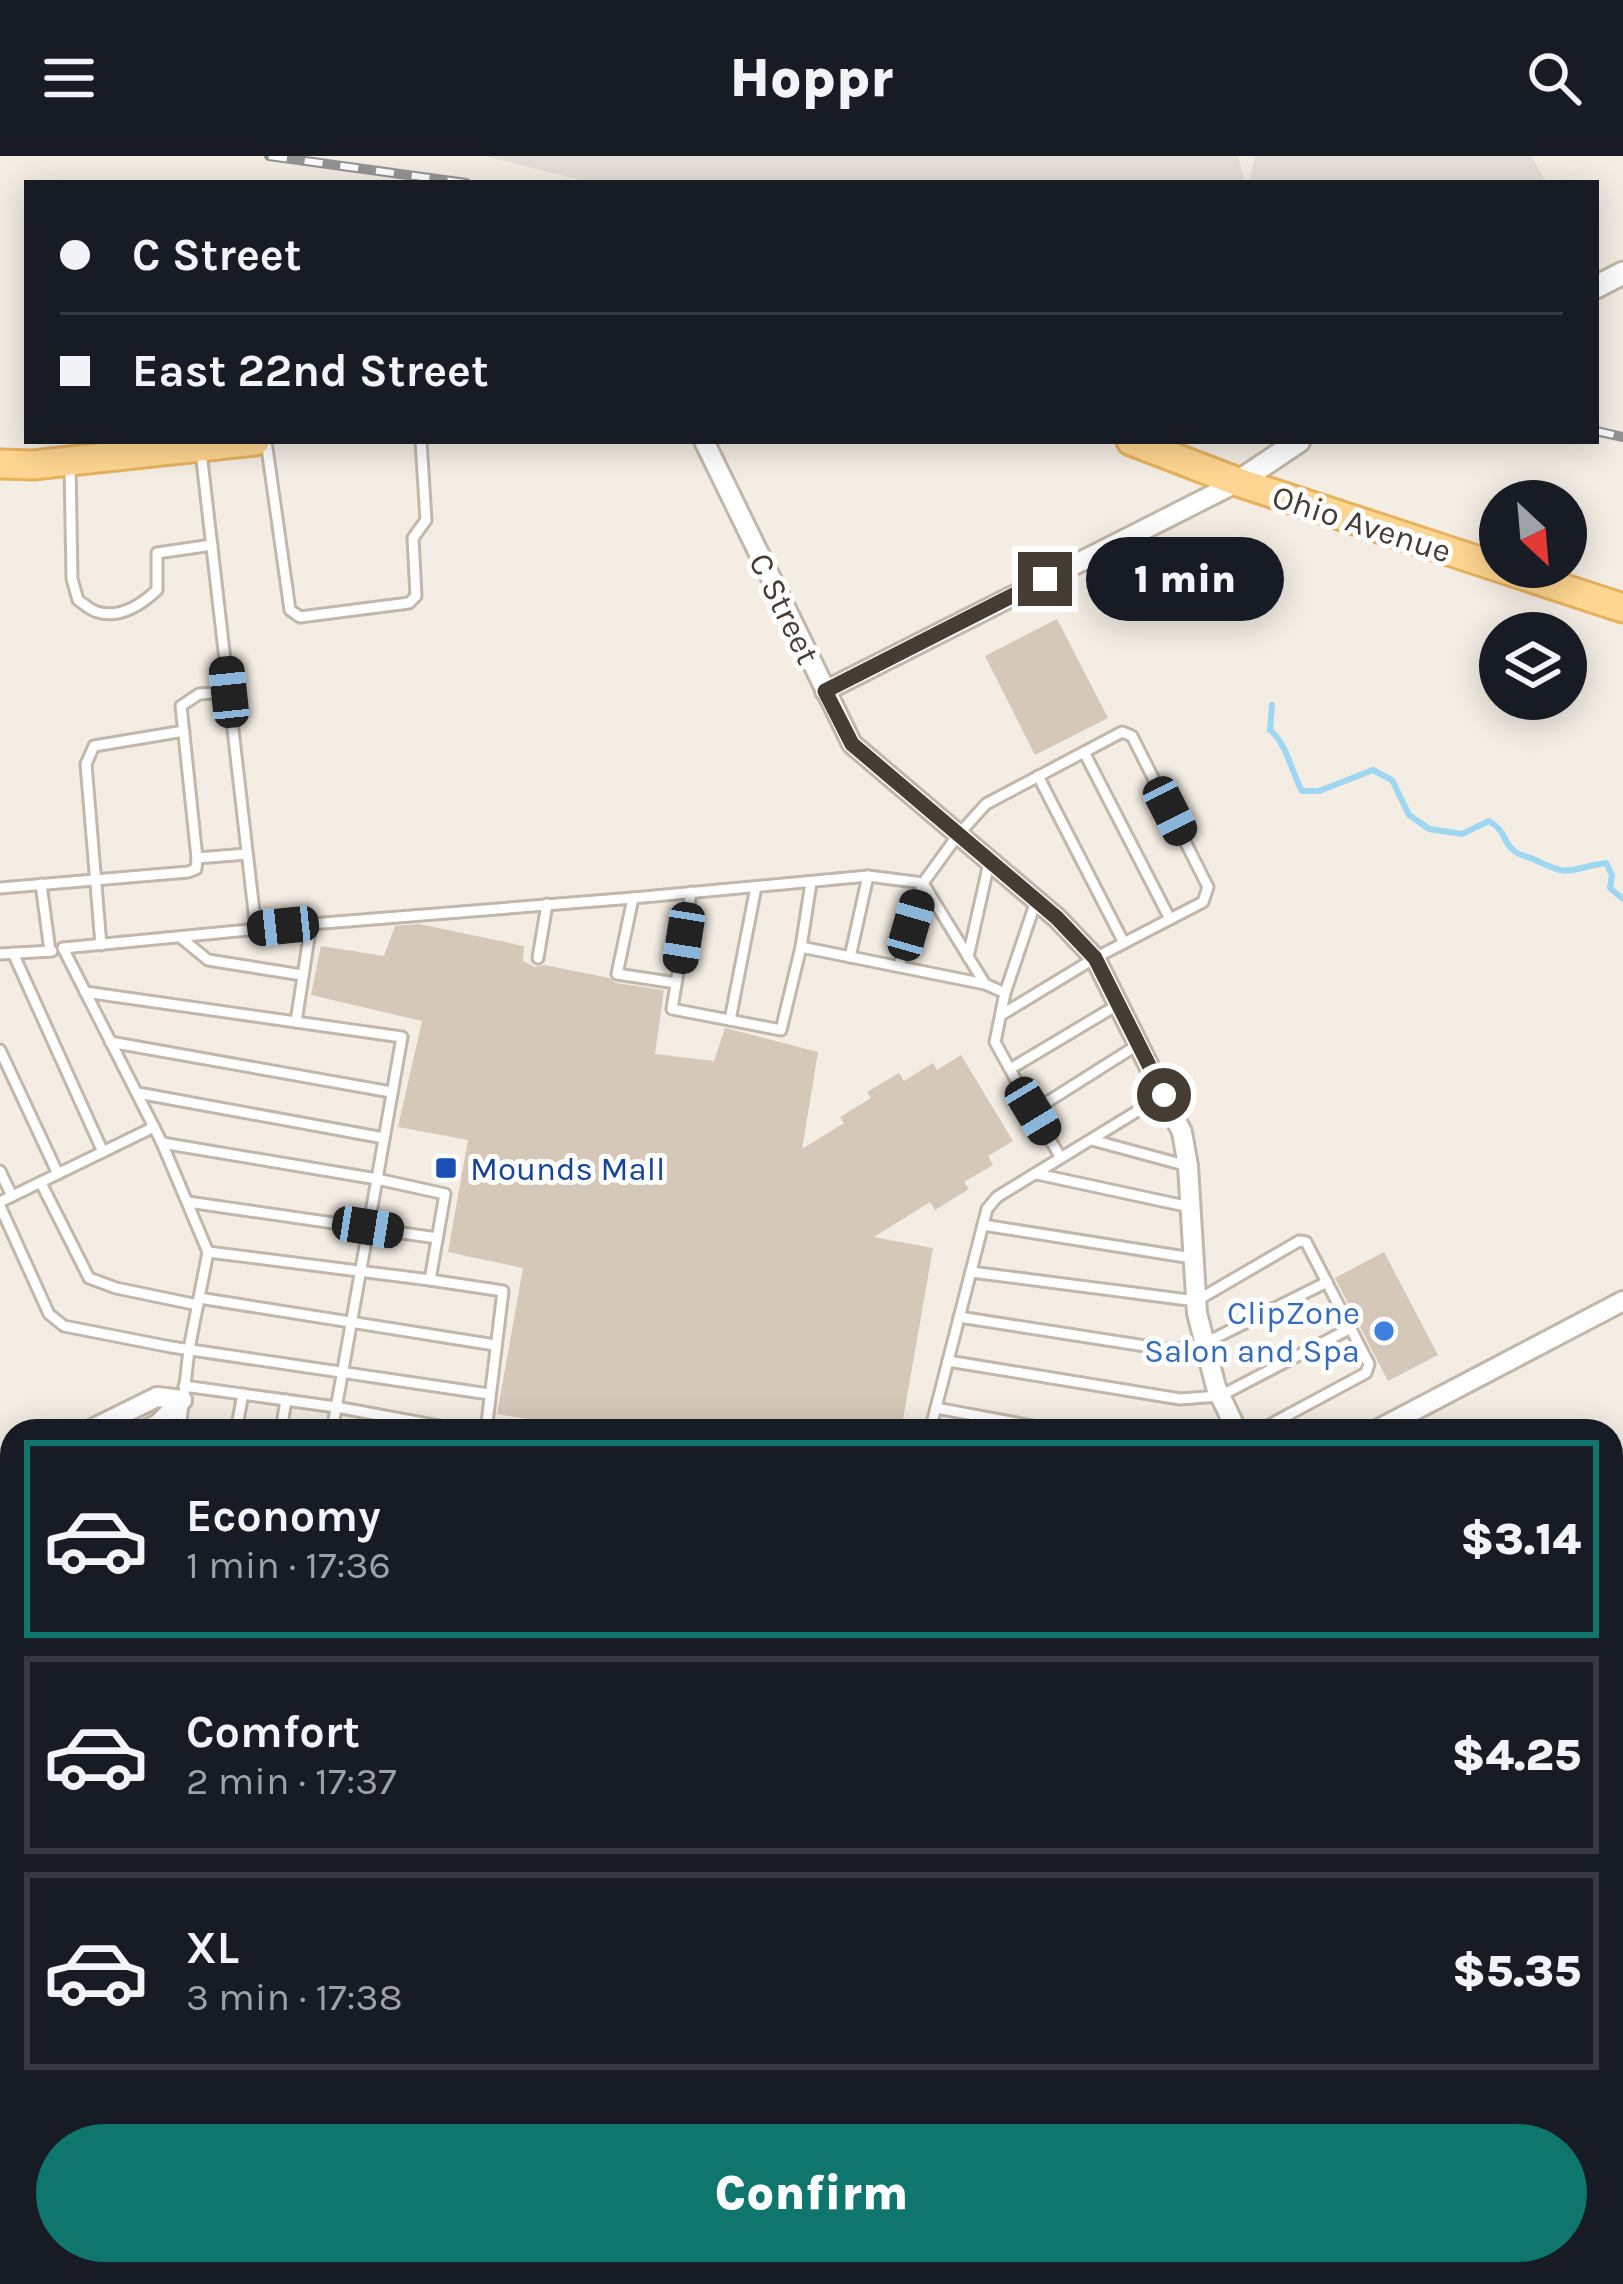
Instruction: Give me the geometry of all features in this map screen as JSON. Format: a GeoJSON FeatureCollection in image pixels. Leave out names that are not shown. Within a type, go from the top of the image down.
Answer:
{"type":"FeatureCollection","features":[{"type":"Feature","properties":{"kind":"main road"},"geometry":{"type":"LineString","coordinates":[[0,464],[33,465],[228,444]]}},
{"type":"Feature","properties":{"kind":"main road","name":"Ohio Avenue"},"geometry":{"type":"LineString","coordinates":[[1139,444],[1238,482],[1623,608]]}},
{"type":"Feature","properties":{"kind":"main road"},"geometry":{"type":"LineString","coordinates":[[0,474],[33,465]]}},
{"type":"Feature","properties":{"kind":"street","name":"C Street"},"geometry":{"type":"LineString","coordinates":[[705,444],[852,744],[1036,901],[1095,958],[1182,1132],[1203,1344],[1231,1419]]}},
{"type":"Feature","properties":{"kind":"street"},"geometry":{"type":"LineString","coordinates":[[825,691],[1238,482],[1295,444]]}},
{"type":"Feature","properties":{"kind":"street"},"geometry":{"type":"LineString","coordinates":[[1398,1419],[1623,1301]]}},
{"type":"Feature","properties":{"kind":"street"},"geometry":{"type":"LineString","coordinates":[[112,1419],[157,1397],[183,1393]]}},
{"type":"Feature","properties":{"kind":"street"},"geometry":{"type":"LineString","coordinates":[[162,1419],[183,1393]]}},
{"type":"Feature","properties":{"kind":"lane"},"geometry":{"type":"LineString","coordinates":[[266,444],[290,610],[300,617],[409,603],[416,596],[413,538],[426,520],[421,444]]}},
{"type":"Feature","properties":{"kind":"lane"},"geometry":{"type":"LineString","coordinates":[[200,447],[256,929]]}},
{"type":"Feature","properties":{"kind":"lane"},"geometry":{"type":"LineString","coordinates":[[70,461],[72,579],[78,600],[98,612],[128,611],[157,590],[157,553],[212,544]]}},
{"type":"Feature","properties":{"kind":"lane"},"geometry":{"type":"LineString","coordinates":[[0,888],[196,869],[181,706],[199,694],[229,692]]}},
{"type":"Feature","properties":{"kind":"lane"},"geometry":{"type":"LineString","coordinates":[[101,945],[86,764],[94,746],[184,731]]}},
{"type":"Feature","properties":{"kind":"lane"},"geometry":{"type":"LineString","coordinates":[[899,966],[923,883],[986,804],[1122,732],[1132,736],[1208,887],[1203,902],[1000,1015]]}},
{"type":"Feature","properties":{"kind":"lane"},"geometry":{"type":"LineString","coordinates":[[1084,752],[1170,919]]}},
{"type":"Feature","properties":{"kind":"lane"},"geometry":{"type":"LineString","coordinates":[[1038,776],[1124,943]]}},
{"type":"Feature","properties":{"kind":"lane"},"geometry":{"type":"LineString","coordinates":[[197,858],[247,854]]}},
{"type":"Feature","properties":{"kind":"lane"},"geometry":{"type":"LineString","coordinates":[[968,957],[989,861]]}},
{"type":"Feature","properties":{"kind":"lane"},"geometry":{"type":"LineString","coordinates":[[0,954],[868,876],[923,883]]}},
{"type":"Feature","properties":{"kind":"lane"},"geometry":{"type":"LineString","coordinates":[[850,957],[868,876]]}},
{"type":"Feature","properties":{"kind":"lane"},"geometry":{"type":"LineString","coordinates":[[691,892],[672,1009],[781,1030],[811,883]]}},
{"type":"Feature","properties":{"kind":"lane"},"geometry":{"type":"LineString","coordinates":[[923,883],[985,984]]}},
{"type":"Feature","properties":{"kind":"lane"},"geometry":{"type":"LineString","coordinates":[[41,884],[50,951]]}},
{"type":"Feature","properties":{"kind":"lane"},"geometry":{"type":"LineString","coordinates":[[730,1020],[756,887]]}},
{"type":"Feature","properties":{"kind":"lane"},"geometry":{"type":"LineString","coordinates":[[633,898],[617,974],[676,983]]}},
{"type":"Feature","properties":{"kind":"lane"},"geometry":{"type":"LineString","coordinates":[[1036,901],[1005,993],[995,1042],[1061,1158]]}},
{"type":"Feature","properties":{"kind":"lane"},"geometry":{"type":"LineString","coordinates":[[538,958],[547,904]]}},
{"type":"Feature","properties":{"kind":"lane"},"geometry":{"type":"LineString","coordinates":[[296,1022],[311,924]]}},
{"type":"Feature","properties":{"kind":"lane"},"geometry":{"type":"LineString","coordinates":[[180,937],[208,960],[302,975]]}},
{"type":"Feature","properties":{"kind":"lane"},"geometry":{"type":"LineString","coordinates":[[801,947],[985,984],[1005,993]]}},
{"type":"Feature","properties":{"kind":"lane"},"geometry":{"type":"LineString","coordinates":[[63,948],[162,1142],[208,1252],[181,1419]]}},
{"type":"Feature","properties":{"kind":"lane"},"geometry":{"type":"LineString","coordinates":[[14,953],[103,1152]]}},
{"type":"Feature","properties":{"kind":"lane"},"geometry":{"type":"LineString","coordinates":[[86,992],[402,1037],[334,1419]]}},
{"type":"Feature","properties":{"kind":"lane"},"geometry":{"type":"LineString","coordinates":[[1010,1069],[1119,1004]]}},
{"type":"Feature","properties":{"kind":"lane"},"geometry":{"type":"LineString","coordinates":[[110,1042],[392,1092]]}},
{"type":"Feature","properties":{"kind":"lane"},"geometry":{"type":"LineString","coordinates":[[1033,1111],[1139,1044]]}},
{"type":"Feature","properties":{"kind":"lane"},"geometry":{"type":"LineString","coordinates":[[0,1050],[58,1174]]}},
{"type":"Feature","properties":{"kind":"lane"},"geometry":{"type":"LineString","coordinates":[[138,1093],[384,1138]]}},
{"type":"Feature","properties":{"kind":"lane"},"geometry":{"type":"LineString","coordinates":[[933,1419],[987,1209],[997,1197],[1164,1095]]}},
{"type":"Feature","properties":{"kind":"lane"},"geometry":{"type":"LineString","coordinates":[[154,1127],[0,1204],[56,1321],[189,1348],[489,1394]]}},
{"type":"Feature","properties":{"kind":"lane"},"geometry":{"type":"LineString","coordinates":[[1092,1140],[1188,1166]]}},
{"type":"Feature","properties":{"kind":"lane"},"geometry":{"type":"LineString","coordinates":[[162,1142],[445,1194],[430,1280]]}},
{"type":"Feature","properties":{"kind":"lane"},"geometry":{"type":"LineString","coordinates":[[0,1171],[12,1196]]}},
{"type":"Feature","properties":{"kind":"lane"},"geometry":{"type":"LineString","coordinates":[[1035,1174],[1190,1207]]}},
{"type":"Feature","properties":{"kind":"lane"},"geometry":{"type":"LineString","coordinates":[[41,1183],[95,1283],[495,1346]]}},
{"type":"Feature","properties":{"kind":"lane"},"geometry":{"type":"LineString","coordinates":[[188,1202],[437,1238]]}},
{"type":"Feature","properties":{"kind":"lane"},"geometry":{"type":"LineString","coordinates":[[983,1225],[1192,1258]]}},
{"type":"Feature","properties":{"kind":"lane"},"geometry":{"type":"LineString","coordinates":[[971,1272],[1196,1301],[1299,1241],[1306,1242],[1369,1364],[1366,1373],[1280,1419]]}},
{"type":"Feature","properties":{"kind":"lane"},"geometry":{"type":"LineString","coordinates":[[208,1252],[503,1291],[487,1419]]}},
{"type":"Feature","properties":{"kind":"lane"},"geometry":{"type":"LineString","coordinates":[[959,1318],[1171,1350],[1203,1344],[1327,1282]]}},
{"type":"Feature","properties":{"kind":"lane"},"geometry":{"type":"LineString","coordinates":[[948,1361],[1180,1399],[1220,1396],[1351,1328]]}},
{"type":"Feature","properties":{"kind":"lane"},"geometry":{"type":"LineString","coordinates":[[183,1393],[243,1394],[401,1419]]}},
{"type":"Feature","properties":{"kind":"lane"},"geometry":{"type":"LineString","coordinates":[[238,1419],[243,1394]]}},
{"type":"Feature","properties":{"kind":"lane"},"geometry":{"type":"LineString","coordinates":[[283,1419],[286,1400]]}},
{"type":"Feature","properties":{"kind":"lane"},"geometry":{"type":"LineString","coordinates":[[936,1408],[995,1419]]}},
{"type":"Feature","properties":{"kind":"lane"},"geometry":{"type":"LineString","coordinates":[[385,1419],[386,1415]]}},
{"type":"Feature","properties":{"kind":"shaded area"},"geometry":{"type":"Polygon","coordinates":[[[485,156],[1238,156],[1244,180],[581,180],[485,156]]]}},
{"type":"Feature","properties":{"kind":"shaded area"},"geometry":{"type":"Polygon","coordinates":[[[1255,156],[1531,156],[1545,180],[1250,180],[1255,156]]]}},
{"type":"Feature","properties":{"kind":"building"},"geometry":{"type":"Polygon","coordinates":[[[1057,619],[1108,718],[1035,755],[985,656],[1057,619]]]}},
{"type":"Feature","properties":{"kind":"building"},"geometry":{"type":"Polygon","coordinates":[[[419,924],[524,946],[523,961],[535,967],[664,990],[655,1054],[714,1061],[725,1028],[818,1052],[802,1149],[844,1123],[840,1117],[871,1098],[867,1092],[899,1073],[904,1081],[933,1063],[937,1070],[961,1055],[1013,1141],[988,1156],[993,1165],[964,1182],[969,1189],[935,1210],[930,1202],[874,1237],[933,1248],[903,1419],[528,1419],[497,1414],[523,1268],[448,1252],[468,1140],[398,1127],[422,1021],[311,995],[321,946],[384,956],[395,926],[419,924]]]}},
{"type":"Feature","properties":{"kind":"building"},"geometry":{"type":"Polygon","coordinates":[[[1384,1252],[1438,1355],[1388,1381],[1335,1278],[1384,1252]]]}},
{"type":"Feature","properties":{"kind":"waterway"},"geometry":{"type":"LineString","coordinates":[[1272,705],[1270,730],[1285,750],[1302,791],[1319,791],[1373,770],[1392,780],[1409,815],[1429,829],[1462,834],[1489,821],[1515,852],[1555,868],[1569,871],[1606,863],[1612,875],[1610,888],[1623,899]]}},
{"type":"Feature","properties":{"kind":"railway"},"geometry":{"type":"LineString","coordinates":[[269,156],[444,180]]}},
{"type":"Feature","properties":{"kind":"railway"},"geometry":{"type":"LineString","coordinates":[[1599,432],[1623,437]]}},
{"type":"Feature","properties":{"kind":"place","name":"Mounds Mall"},"geometry":{"type":"Point","coordinates":[446,1168]}},
{"type":"Feature","properties":{"kind":"place","name":"ClipZone Salon and Spa"},"geometry":{"type":"Point","coordinates":[1384,1331]}},
{"type":"Feature","properties":{"kind":"route"},"geometry":{"type":"LineString","coordinates":[[1045,579],[825,691],[852,744],[1057,918],[1095,958],[1164,1095]]}}]}
